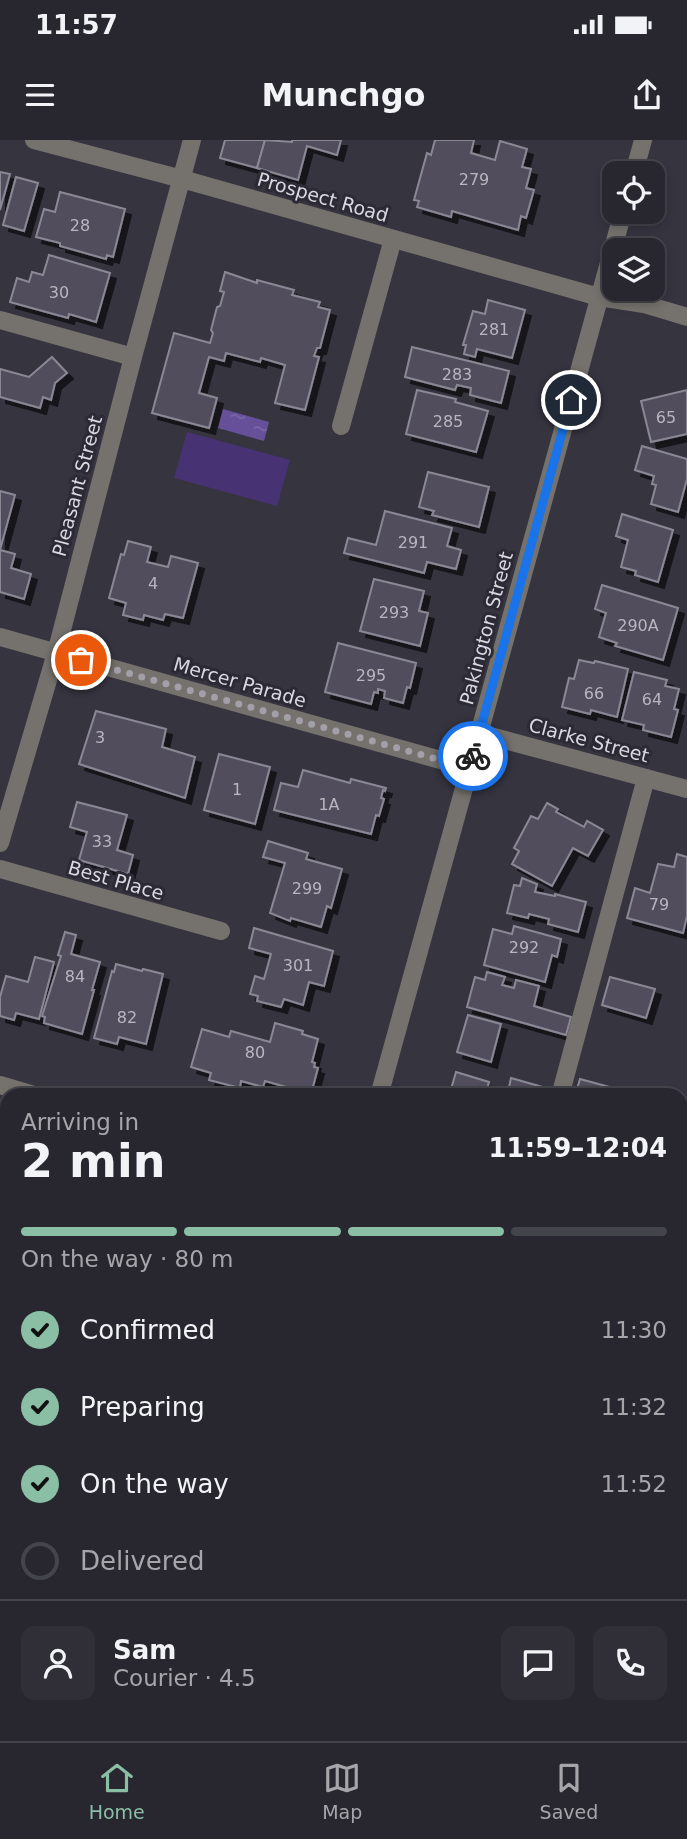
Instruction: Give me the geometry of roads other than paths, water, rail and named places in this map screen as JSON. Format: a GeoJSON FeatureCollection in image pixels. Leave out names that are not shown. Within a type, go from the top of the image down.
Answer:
{"type":"FeatureCollection","features":[{"type":"Feature","properties":{"kind":"street","name":"Prospect Road"},"geometry":{"type":"LineString","coordinates":[[34,140],[599,297],[644,304],[687,317]]}},
{"type":"Feature","properties":{"kind":"street","name":"Pleasant Street"},"geometry":{"type":"LineString","coordinates":[[0,843],[56,653],[192,140]]}},
{"type":"Feature","properties":{"kind":"street"},"geometry":{"type":"LineString","coordinates":[[637,161],[643,140]]}},
{"type":"Feature","properties":{"kind":"street","name":"Pakington Street"},"geometry":{"type":"LineString","coordinates":[[381,1088],[620,224]]}},
{"type":"Feature","properties":{"kind":"street"},"geometry":{"type":"LineString","coordinates":[[341,426],[393,239]]}},
{"type":"Feature","properties":{"kind":"street"},"geometry":{"type":"LineString","coordinates":[[0,320],[133,357]]}},
{"type":"Feature","properties":{"kind":"street","name":"Mercer Parade"},"geometry":{"type":"LineString","coordinates":[[0,637],[469,768]]}},
{"type":"Feature","properties":{"kind":"street","name":"Clarke Street"},"geometry":{"type":"LineString","coordinates":[[479,733],[687,789]]}},
{"type":"Feature","properties":{"kind":"street"},"geometry":{"type":"LineString","coordinates":[[562,1088],[646,778]]}},
{"type":"Feature","properties":{"kind":"street","name":"Best Place"},"geometry":{"type":"LineString","coordinates":[[0,869],[221,931]]}},
{"type":"Feature","properties":{"kind":"water"},"geometry":{"type":"Polygon","coordinates":[[[223,409],[269,422],[264,441],[218,428],[223,409]]]}}]}
